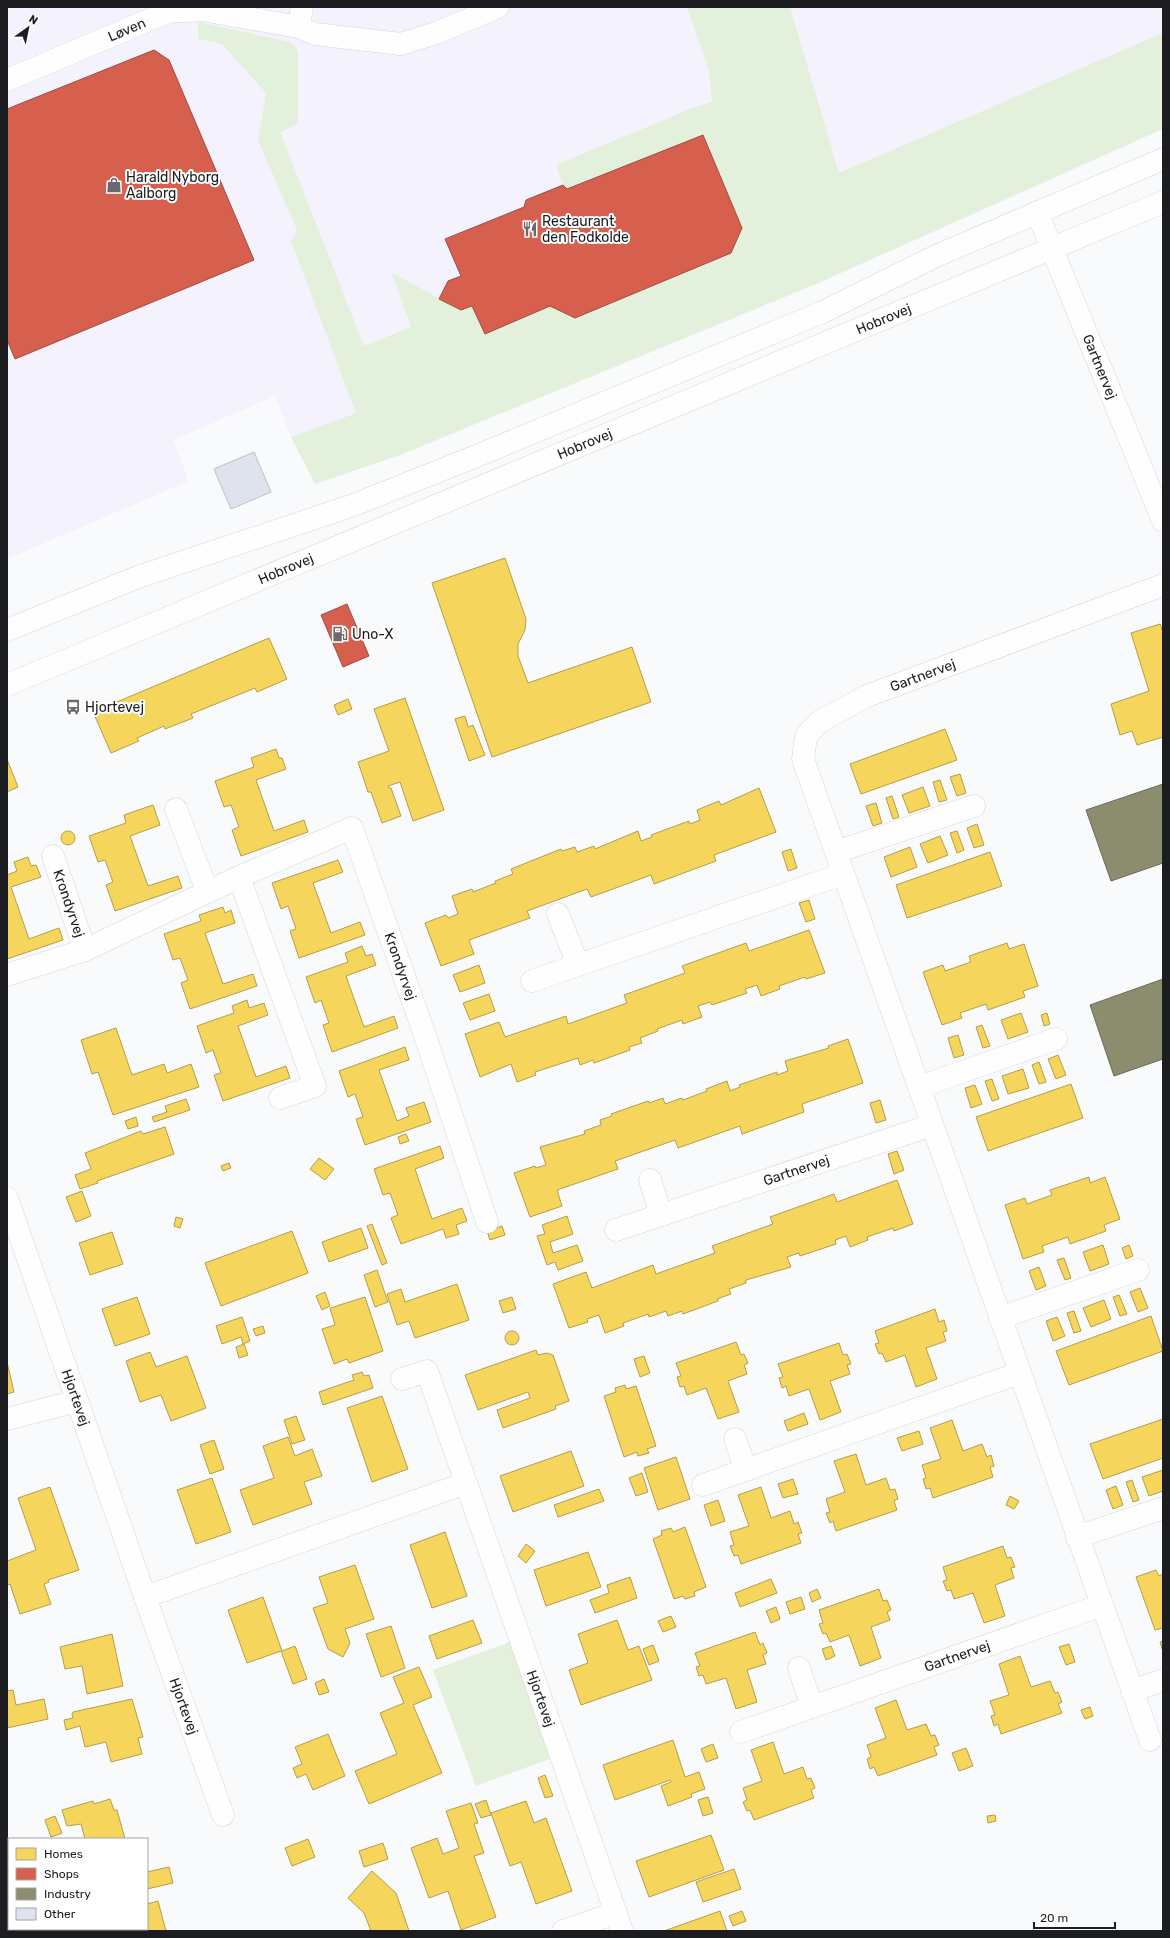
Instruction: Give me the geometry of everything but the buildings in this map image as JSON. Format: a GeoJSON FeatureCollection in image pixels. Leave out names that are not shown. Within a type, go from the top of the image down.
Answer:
{"type":"FeatureCollection","features":[{"type":"Feature","properties":{"kind":"street","name":"Løven"},"geometry":{"type":"LineString","coordinates":[[7,80],[168,12],[202,10],[300,17],[315,34],[400,44],[436,33],[498,7]]}},
{"type":"Feature","properties":{"kind":"street"},"geometry":{"type":"LineString","coordinates":[[7,630],[138,577],[351,506],[427,476],[823,312],[938,255],[1163,159]]}},
{"type":"Feature","properties":{"kind":"street","name":"Hobrovej"},"geometry":{"type":"LineString","coordinates":[[7,685],[1163,202]]}},
{"type":"Feature","properties":{"kind":"street","name":"Gartnervej"},"geometry":{"type":"LineString","coordinates":[[1037,212],[1163,521]]}},
{"type":"Feature","properties":{"kind":"street","name":"Gartnervej"},"geometry":{"type":"LineString","coordinates":[[1150,1740],[802,759],[806,736],[818,722],[867,696],[1163,585]]}},
{"type":"Feature","properties":{"kind":"street"},"geometry":{"type":"LineString","coordinates":[[836,852],[974,806]]}},
{"type":"Feature","properties":{"kind":"street"},"geometry":{"type":"LineString","coordinates":[[176,809],[208,891]]}},
{"type":"Feature","properties":{"kind":"street","name":"Krondyrvej"},"geometry":{"type":"LineString","coordinates":[[7,976],[85,950],[208,891],[352,828],[422,1027],[487,1222]]}},
{"type":"Feature","properties":{"kind":"street","name":"Krondyrvej"},"geometry":{"type":"LineString","coordinates":[[53,856],[85,950]]}},
{"type":"Feature","properties":{"kind":"street"},"geometry":{"type":"LineString","coordinates":[[532,981],[843,874]]}},
{"type":"Feature","properties":{"kind":"street"},"geometry":{"type":"LineString","coordinates":[[239,877],[315,1086],[280,1098]]}},
{"type":"Feature","properties":{"kind":"street"},"geometry":{"type":"LineString","coordinates":[[558,914],[578,965]]}},
{"type":"Feature","properties":{"kind":"street"},"geometry":{"type":"LineString","coordinates":[[918,1087],[1056,1039]]}},
{"type":"Feature","properties":{"kind":"street","name":"Gartnervej"},"geometry":{"type":"LineString","coordinates":[[616,1230],[932,1125]]}},
{"type":"Feature","properties":{"kind":"street"},"geometry":{"type":"LineString","coordinates":[[650,1180],[662,1215]]}},
{"type":"Feature","properties":{"kind":"street","name":"Hjortevej"},"geometry":{"type":"LineString","coordinates":[[7,1198],[145,1597],[224,1815]]}},
{"type":"Feature","properties":{"kind":"street"},"geometry":{"type":"LineString","coordinates":[[1000,1318],[1138,1270]]}},
{"type":"Feature","properties":{"kind":"street","name":"Hjortevej"},"geometry":{"type":"LineString","coordinates":[[402,1380],[427,1372],[619,1922],[563,1931]]}},
{"type":"Feature","properties":{"kind":"street"},"geometry":{"type":"LineString","coordinates":[[703,1485],[1019,1373]]}},
{"type":"Feature","properties":{"kind":"street"},"geometry":{"type":"LineString","coordinates":[[7,1419],[77,1401]]}},
{"type":"Feature","properties":{"kind":"street"},"geometry":{"type":"LineString","coordinates":[[734,1439],[746,1470]]}},
{"type":"Feature","properties":{"kind":"street"},"geometry":{"type":"LineString","coordinates":[[145,1597],[466,1484]]}},
{"type":"Feature","properties":{"kind":"street"},"geometry":{"type":"LineString","coordinates":[[1077,1537],[1163,1508]]}},
{"type":"Feature","properties":{"kind":"street","name":"Gartnervej"},"geometry":{"type":"LineString","coordinates":[[741,1732],[1102,1605]]}},
{"type":"Feature","properties":{"kind":"street"},"geometry":{"type":"LineString","coordinates":[[799,1668],[812,1707]]}},
{"type":"Feature","properties":{"kind":"street"},"geometry":{"type":"LineString","coordinates":[[1132,1691],[1163,1680]]}},
{"type":"Feature","properties":{"kind":"shaded area"},"geometry":{"type":"Polygon","coordinates":[[[7,7],[1163,7],[1163,36],[749,255],[356,413],[291,437],[275,396],[173,440],[189,481],[7,559],[7,7]]]}},
{"type":"Feature","properties":{"kind":"green space"},"geometry":{"type":"Polygon","coordinates":[[[687,7],[790,7],[839,173],[1163,33],[1163,129],[814,285],[400,455],[315,484],[291,437],[356,413],[291,241],[297,230],[258,140],[266,93],[222,44],[198,39],[198,22],[290,42],[298,51],[298,124],[280,132],[364,346],[411,327],[392,273],[461,310],[472,306],[485,334],[550,306],[575,318],[731,253],[742,227],[703,135],[567,189],[563,185],[556,165],[690,109],[712,102],[709,70],[687,7]]]}},
{"type":"Feature","properties":{"kind":"green space"},"geometry":{"type":"Polygon","coordinates":[[[510,1642],[552,1758],[476,1786],[433,1670],[510,1642]]]}},
{"type":"Feature","properties":{"kind":"place","name":"Harald Nyborg Aalborg"},"geometry":{"type":"Point","coordinates":[114,185]}},
{"type":"Feature","properties":{"kind":"place","name":"Restaurant den Fodkolde"},"geometry":{"type":"Point","coordinates":[530,229]}},
{"type":"Feature","properties":{"kind":"place","name":"Uno-X"},"geometry":{"type":"Point","coordinates":[340,634]}},
{"type":"Feature","properties":{"kind":"place","name":"Hjortevej"},"geometry":{"type":"Point","coordinates":[73,707]}}]}
